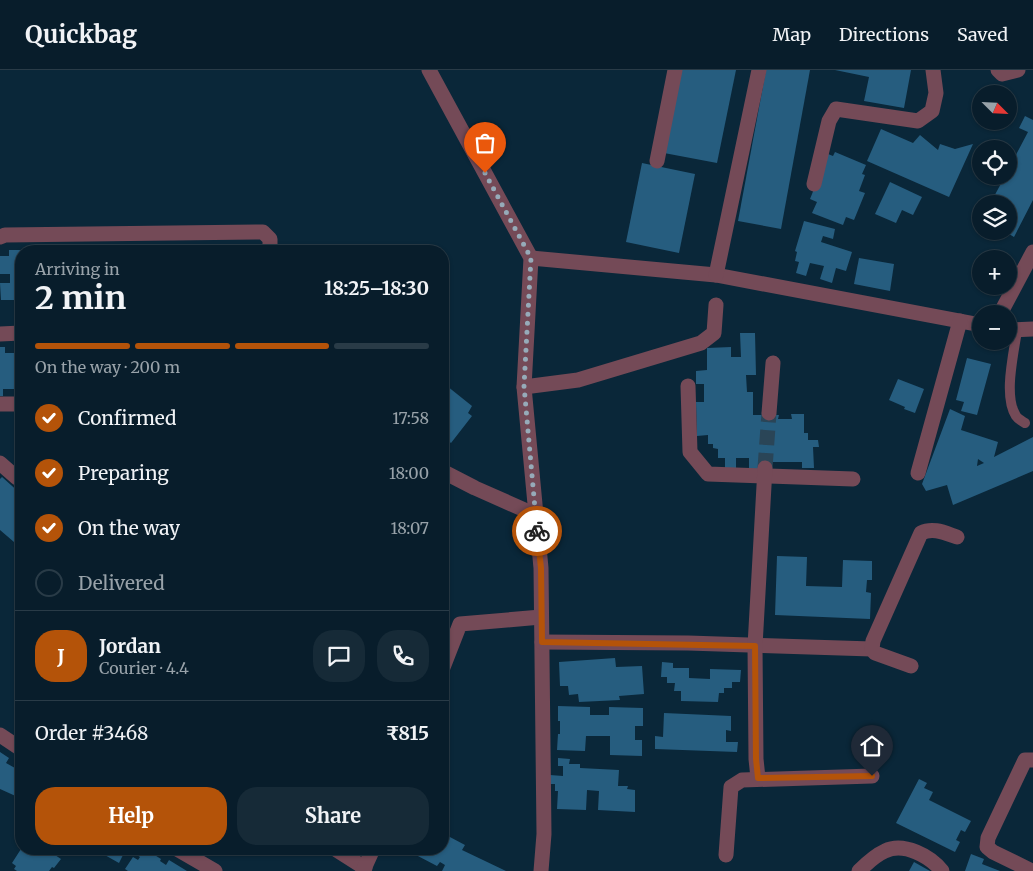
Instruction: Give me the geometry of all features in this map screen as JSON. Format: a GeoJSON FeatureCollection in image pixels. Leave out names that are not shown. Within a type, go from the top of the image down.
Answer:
{"type":"FeatureCollection","features":[{"type":"Feature","properties":{"kind":"street"},"geometry":{"type":"LineString","coordinates":[[429,70],[531,258],[524,386],[541,568],[544,834],[541,871]]}},
{"type":"Feature","properties":{"kind":"street"},"geometry":{"type":"LineString","coordinates":[[656,161],[675,70]]}},
{"type":"Feature","properties":{"kind":"street"},"geometry":{"type":"LineString","coordinates":[[716,275],[759,70]]}},
{"type":"Feature","properties":{"kind":"street"},"geometry":{"type":"LineString","coordinates":[[814,184],[829,121],[836,110],[918,121],[932,111],[936,93],[933,70]]}},
{"type":"Feature","properties":{"kind":"street"},"geometry":{"type":"LineString","coordinates":[[998,70],[1002,74],[1018,70]]}},
{"type":"Feature","properties":{"kind":"street"},"geometry":{"type":"LineString","coordinates":[[0,237],[5,235],[263,232],[270,239],[270,245]]}},
{"type":"Feature","properties":{"kind":"street"},"geometry":{"type":"LineString","coordinates":[[1005,305],[1033,252]]}},
{"type":"Feature","properties":{"kind":"street"},"geometry":{"type":"LineString","coordinates":[[531,258],[716,275],[972,323]]}},
{"type":"Feature","properties":{"kind":"street"},"geometry":{"type":"LineString","coordinates":[[524,386],[578,380],[702,343],[714,334],[716,305]]}},
{"type":"Feature","properties":{"kind":"street"},"geometry":{"type":"LineString","coordinates":[[918,473],[960,321]]}},
{"type":"Feature","properties":{"kind":"street"},"geometry":{"type":"LineString","coordinates":[[1017,330],[1033,329]]}},
{"type":"Feature","properties":{"kind":"street"},"geometry":{"type":"LineString","coordinates":[[0,334],[15,333]]}},
{"type":"Feature","properties":{"kind":"street"},"geometry":{"type":"LineString","coordinates":[[769,413],[773,363]]}},
{"type":"Feature","properties":{"kind":"street"},"geometry":{"type":"LineString","coordinates":[[688,386],[690,452],[708,474],[765,472],[853,479]]}},
{"type":"Feature","properties":{"kind":"street"},"geometry":{"type":"LineString","coordinates":[[0,404],[15,404]]}},
{"type":"Feature","properties":{"kind":"street"},"geometry":{"type":"LineString","coordinates":[[0,463],[15,476]]}},
{"type":"Feature","properties":{"kind":"street"},"geometry":{"type":"LineString","coordinates":[[758,778],[756,759],[755,646],[765,472]]}},
{"type":"Feature","properties":{"kind":"street"},"geometry":{"type":"LineString","coordinates":[[449,475],[536,515]]}},
{"type":"Feature","properties":{"kind":"street"},"geometry":{"type":"LineString","coordinates":[[872,649],[873,641],[921,533],[928,529],[957,537]]}},
{"type":"Feature","properties":{"kind":"street"},"geometry":{"type":"LineString","coordinates":[[449,652],[460,624],[541,617]]}},
{"type":"Feature","properties":{"kind":"street"},"geometry":{"type":"LineString","coordinates":[[542,642],[872,649],[875,653],[911,666]]}},
{"type":"Feature","properties":{"kind":"street"},"geometry":{"type":"LineString","coordinates":[[0,735],[15,746]]}},
{"type":"Feature","properties":{"kind":"street"},"geometry":{"type":"LineString","coordinates":[[1032,871],[993,852],[988,847],[988,838],[1025,760],[1033,760]]}},
{"type":"Feature","properties":{"kind":"street"},"geometry":{"type":"LineString","coordinates":[[726,855],[731,788],[742,780],[758,778],[872,776]]}},
{"type":"Feature","properties":{"kind":"street"},"geometry":{"type":"LineString","coordinates":[[860,871],[865,865],[886,850],[903,848],[920,854],[938,865],[942,871]]}},
{"type":"Feature","properties":{"kind":"street"},"geometry":{"type":"LineString","coordinates":[[187,855],[215,871]]}},
{"type":"Feature","properties":{"kind":"street"},"geometry":{"type":"LineString","coordinates":[[344,855],[364,869],[370,855]]}},
{"type":"Feature","properties":{"kind":"lane"},"geometry":{"type":"LineString","coordinates":[[1012,350],[1010,389],[1012,406],[1016,418],[1025,423]]}},
{"type":"Feature","properties":{"kind":"building"},"geometry":{"type":"Polygon","coordinates":[[[681,70],[736,70],[717,163],[664,153],[681,70]]]}},
{"type":"Feature","properties":{"kind":"building"},"geometry":{"type":"Polygon","coordinates":[[[766,70],[810,70],[781,229],[738,221],[766,70]]]}},
{"type":"Feature","properties":{"kind":"building"},"geometry":{"type":"Polygon","coordinates":[[[835,70],[911,70],[904,108],[864,101],[869,77],[835,70]]]}},
{"type":"Feature","properties":{"kind":"building"},"geometry":{"type":"Polygon","coordinates":[[[1025,116],[1033,120],[1033,200],[1017,231],[1017,195],[995,195],[1000,185],[1017,185],[1017,153],[1028,132],[1019,128],[1025,116]]]}},
{"type":"Feature","properties":{"kind":"building"},"geometry":{"type":"Polygon","coordinates":[[[881,129],[913,143],[920,135],[938,150],[940,144],[955,149],[972,144],[949,197],[867,161],[881,129]]]}},
{"type":"Feature","properties":{"kind":"building"},"geometry":{"type":"Polygon","coordinates":[[[835,152],[866,165],[862,174],[865,175],[859,191],[865,193],[854,220],[846,217],[843,225],[812,213],[817,202],[810,199],[828,154],[833,156],[835,152]]]}},
{"type":"Feature","properties":{"kind":"building"},"geometry":{"type":"Polygon","coordinates":[[[642,163],[695,174],[679,253],[626,242],[642,163]]]}},
{"type":"Feature","properties":{"kind":"building"},"geometry":{"type":"Polygon","coordinates":[[[890,182],[922,197],[913,215],[902,210],[896,223],[875,214],[890,182]]]}},
{"type":"Feature","properties":{"kind":"building"},"geometry":{"type":"Polygon","coordinates":[[[804,221],[835,229],[833,239],[823,236],[821,242],[852,252],[846,271],[836,268],[832,283],[820,279],[824,266],[810,263],[806,276],[796,273],[799,262],[795,261],[797,252],[795,251],[804,221]]]}},
{"type":"Feature","properties":{"kind":"building"},"geometry":{"type":"Polygon","coordinates":[[[9,250],[15,250],[15,300],[1,300],[0,283],[10,283],[10,274],[0,274],[0,256],[9,256],[9,250]]]}},
{"type":"Feature","properties":{"kind":"building"},"geometry":{"type":"Polygon","coordinates":[[[859,258],[894,264],[890,291],[854,284],[859,258]]]}},
{"type":"Feature","properties":{"kind":"building"},"geometry":{"type":"Polygon","coordinates":[[[740,333],[755,333],[756,375],[746,375],[747,392],[753,392],[753,415],[779,415],[778,419],[792,419],[791,414],[804,414],[804,433],[808,433],[808,440],[818,440],[819,447],[813,447],[814,468],[802,468],[802,462],[760,462],[760,469],[749,469],[749,458],[736,458],[736,469],[725,469],[725,458],[718,458],[718,449],[713,448],[713,444],[708,444],[708,435],[697,436],[696,402],[704,402],[704,384],[696,384],[696,371],[707,370],[707,348],[731,347],[731,357],[741,357],[740,333]]]}},
{"type":"Feature","properties":{"kind":"building"},"geometry":{"type":"Polygon","coordinates":[[[0,347],[5,347],[5,353],[15,353],[15,396],[14,389],[3,389],[3,396],[0,396],[0,347]]]}},
{"type":"Feature","properties":{"kind":"building"},"geometry":{"type":"Polygon","coordinates":[[[967,358],[991,364],[977,415],[961,411],[964,402],[956,400],[967,358]]]}},
{"type":"Feature","properties":{"kind":"building"},"geometry":{"type":"Polygon","coordinates":[[[898,379],[924,389],[915,413],[889,400],[898,379]]]}},
{"type":"Feature","properties":{"kind":"building"},"geometry":{"type":"Polygon","coordinates":[[[449,388],[472,406],[468,413],[472,416],[451,443],[449,441],[449,388]]]}},
{"type":"Feature","properties":{"kind":"building"},"geometry":{"type":"Polygon","coordinates":[[[950,409],[965,416],[961,430],[998,442],[994,457],[1033,437],[1033,471],[953,505],[947,485],[926,491],[922,484],[950,409]],[[978,459],[977,466],[984,463],[978,459]]]}},
{"type":"Feature","properties":{"kind":"building"},"geometry":{"type":"Polygon","coordinates":[[[2,477],[15,489],[14,542],[0,530],[0,479],[2,477]]]}},
{"type":"Feature","properties":{"kind":"building"},"geometry":{"type":"Polygon","coordinates":[[[777,556],[807,557],[806,586],[842,587],[843,560],[872,561],[872,580],[867,580],[866,592],[871,593],[870,619],[775,615],[777,556]]]}},
{"type":"Feature","properties":{"kind":"building"},"geometry":{"type":"Polygon","coordinates":[[[615,658],[616,667],[642,666],[644,694],[619,696],[620,700],[579,702],[578,694],[569,695],[568,686],[560,686],[559,662],[615,658]]]}},
{"type":"Feature","properties":{"kind":"building"},"geometry":{"type":"Polygon","coordinates":[[[662,662],[673,663],[673,668],[689,668],[689,678],[710,679],[710,669],[741,670],[740,682],[732,682],[732,688],[724,688],[724,693],[719,693],[718,702],[681,701],[681,691],[674,691],[675,683],[667,683],[667,677],[661,677],[662,662]]]}},
{"type":"Feature","properties":{"kind":"building"},"geometry":{"type":"Polygon","coordinates":[[[558,706],[590,707],[590,715],[609,715],[609,707],[643,708],[643,726],[635,726],[635,740],[642,740],[642,756],[610,755],[610,736],[586,736],[585,751],[557,750],[558,734],[560,734],[558,706]]]}},
{"type":"Feature","properties":{"kind":"building"},"geometry":{"type":"Polygon","coordinates":[[[664,713],[731,716],[731,731],[726,730],[726,742],[738,742],[737,752],[655,749],[655,736],[663,737],[664,713]]]}},
{"type":"Feature","properties":{"kind":"building"},"geometry":{"type":"Polygon","coordinates":[[[0,752],[9,758],[6,763],[15,768],[15,796],[0,789],[0,752]]]}},
{"type":"Feature","properties":{"kind":"building"},"geometry":{"type":"Polygon","coordinates":[[[558,758],[570,759],[569,764],[580,764],[580,768],[619,770],[618,786],[628,786],[627,789],[635,790],[635,812],[598,810],[599,791],[587,790],[586,810],[557,809],[558,791],[555,791],[555,784],[550,784],[550,775],[563,776],[563,766],[558,766],[558,758]]]}},
{"type":"Feature","properties":{"kind":"building"},"geometry":{"type":"Polygon","coordinates":[[[919,779],[927,783],[924,788],[933,792],[929,800],[971,821],[965,832],[961,830],[956,840],[960,842],[955,852],[896,823],[919,779]]]}},
{"type":"Feature","properties":{"kind":"building"},"geometry":{"type":"Polygon","coordinates":[[[449,837],[465,845],[462,850],[506,871],[442,871],[445,865],[440,862],[437,866],[416,855],[449,855],[449,837]]]}},
{"type":"Feature","properties":{"kind":"building"},"geometry":{"type":"Polygon","coordinates":[[[971,854],[984,859],[982,864],[1000,871],[965,871],[971,854]]]}},
{"type":"Feature","properties":{"kind":"building"},"geometry":{"type":"Polygon","coordinates":[[[17,855],[55,855],[61,859],[49,871],[17,871],[14,869],[16,866],[12,863],[17,855]]]}},
{"type":"Feature","properties":{"kind":"building"},"geometry":{"type":"Polygon","coordinates":[[[105,855],[123,855],[119,863],[105,855]]]}},
{"type":"Feature","properties":{"kind":"building"},"geometry":{"type":"Polygon","coordinates":[[[137,855],[155,855],[166,865],[169,860],[187,871],[128,871],[125,869],[133,857],[138,860],[140,857],[137,855]]]}},
{"type":"Feature","properties":{"kind":"building"},"geometry":{"type":"Polygon","coordinates":[[[914,862],[930,871],[909,871],[914,862]]]}},
{"type":"Feature","properties":{"kind":"tunnel"},"geometry":{"type":"LineString","coordinates":[[765,468],[769,413]]}},
{"type":"Feature","properties":{"kind":"way so far"},"geometry":{"type":"LineString","coordinates":[[485,173],[531,258],[524,386],[537,531]]}},
{"type":"Feature","properties":{"kind":"route"},"geometry":{"type":"LineString","coordinates":[[537,531],[541,568],[542,642],[688,643],[755,646],[756,759],[758,778],[872,776]]}}]}
